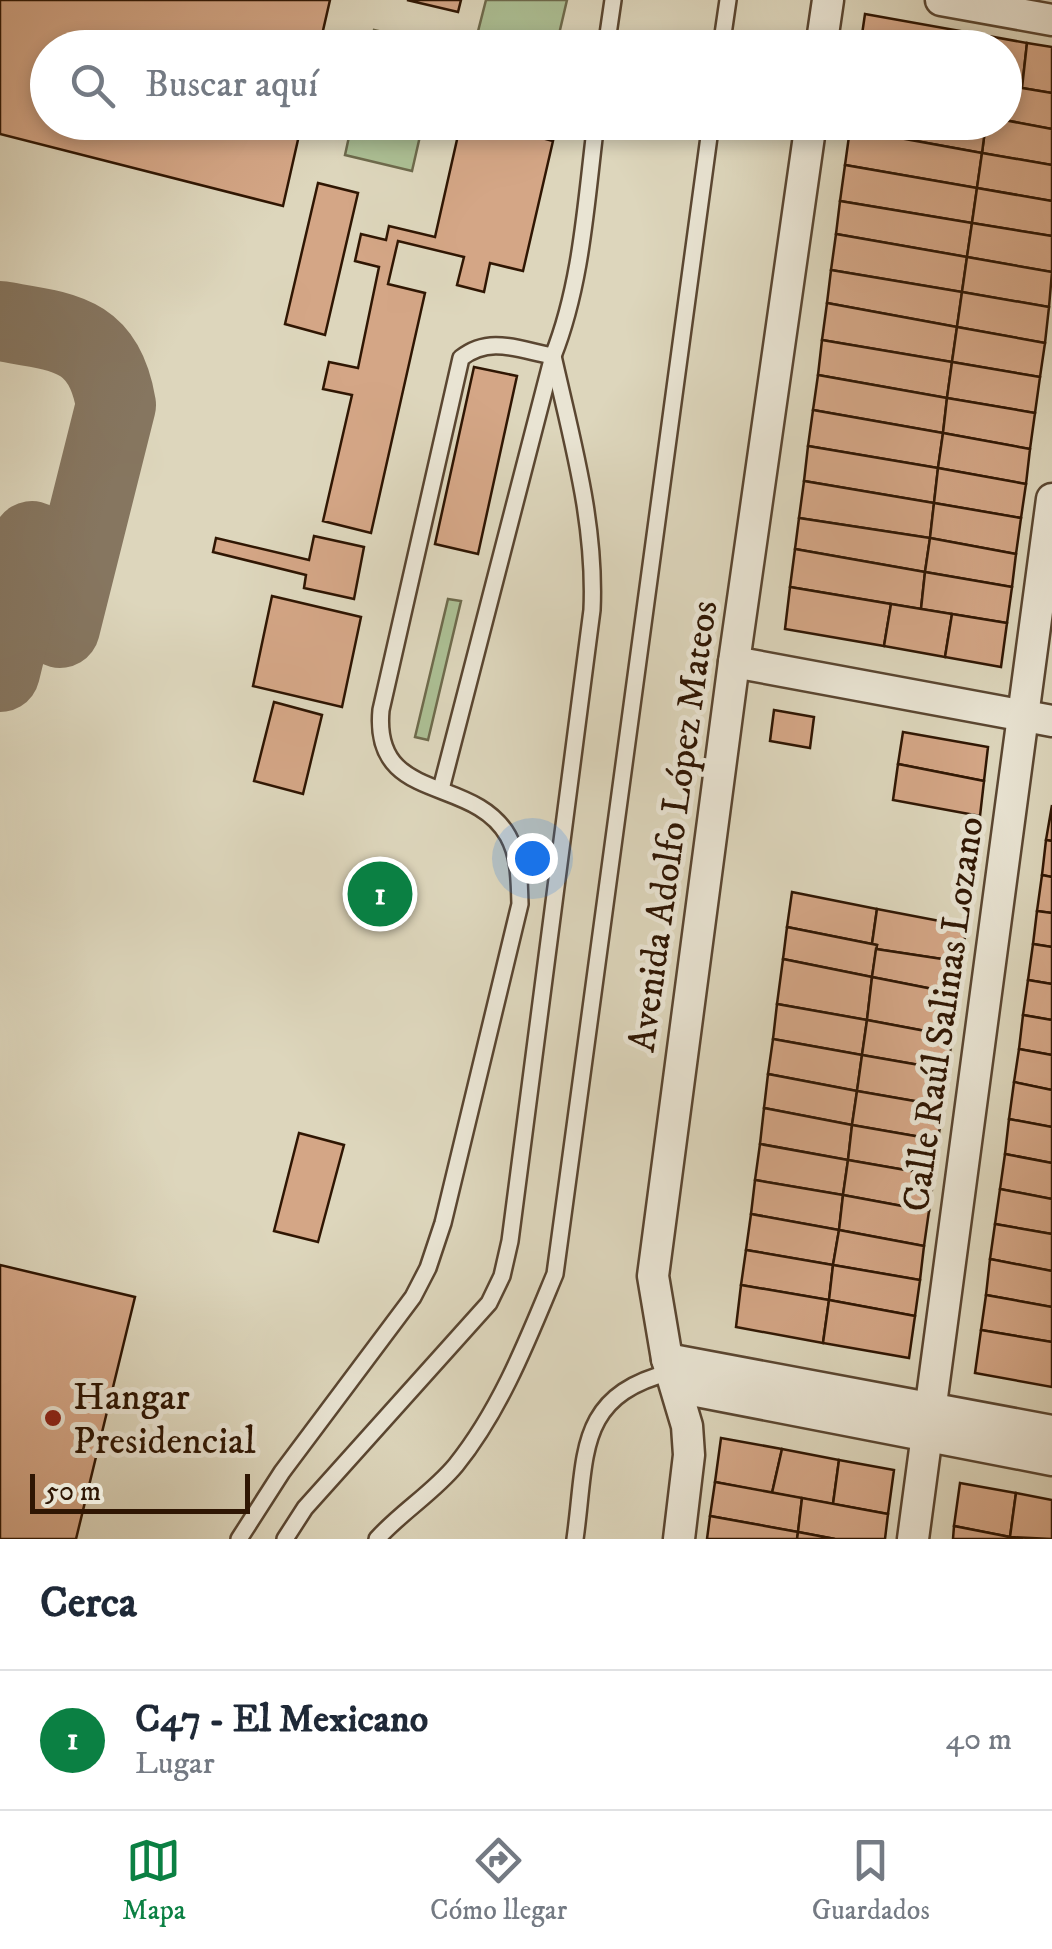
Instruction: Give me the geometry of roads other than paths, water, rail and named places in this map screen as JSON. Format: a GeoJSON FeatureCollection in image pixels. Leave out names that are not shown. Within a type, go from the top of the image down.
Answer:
{"type":"FeatureCollection","features":[{"type":"Feature","properties":{"kind":"street"},"geometry":{"type":"LineString","coordinates":[[824,30],[828,0]]}},
{"type":"Feature","properties":{"kind":"street"},"geometry":{"type":"LineString","coordinates":[[941,0],[1052,20]]}},
{"type":"Feature","properties":{"kind":"street","name":"Avenida Adolfo López Mateos"},"geometry":{"type":"LineString","coordinates":[[679,1539],[690,1455],[653,1276],[808,140]]}},
{"type":"Feature","properties":{"kind":"street","name":"Calle Raúl Salinas Lozano"},"geometry":{"type":"LineString","coordinates":[[914,1539],[1037,718],[1052,499]]}},
{"type":"Feature","properties":{"kind":"street"},"geometry":{"type":"LineString","coordinates":[[734,662],[1037,718]]}},
{"type":"Feature","properties":{"kind":"street"},"geometry":{"type":"LineString","coordinates":[[672,1373],[929,1422],[1052,1432]]}},
{"type":"Feature","properties":{"kind":"street"},"geometry":{"type":"LineString","coordinates":[[929,1422],[1052,1460]]}},
{"type":"Feature","properties":{"kind":"lane"},"geometry":{"type":"LineString","coordinates":[[609,30],[613,0]]}},
{"type":"Feature","properties":{"kind":"lane"},"geometry":{"type":"LineString","coordinates":[[724,30],[728,0]]}},
{"type":"Feature","properties":{"kind":"lane"},"geometry":{"type":"LineString","coordinates":[[441,789],[552,356],[566,323],[594,140]]}},
{"type":"Feature","properties":{"kind":"lane"},"geometry":{"type":"LineString","coordinates":[[377,1539],[454,1468],[483,1428],[525,1346],[555,1274],[709,140]]}},
{"type":"Feature","properties":{"kind":"lane"},"geometry":{"type":"LineString","coordinates":[[239,1539],[282,1472],[413,1297],[428,1268],[442,1223],[520,904],[519,866],[508,835],[491,814],[404,775],[388,759],[379,729],[461,358],[474,348],[492,344],[552,356]]}},
{"type":"Feature","properties":{"kind":"lane"},"geometry":{"type":"LineString","coordinates":[[285,1539],[305,1508],[490,1303],[502,1276],[592,610],[590,520],[552,356]]}},
{"type":"Feature","properties":{"kind":"lane"},"geometry":{"type":"LineString","coordinates":[[575,1539],[590,1435],[600,1414],[615,1395],[639,1380],[672,1373]]}},
{"type":"Feature","properties":{"kind":"place","name":"C47 - El Mexicano"},"geometry":{"type":"Point","coordinates":[380,894]}},
{"type":"Feature","properties":{"kind":"place","name":"Hangar Presidencial"},"geometry":{"type":"Point","coordinates":[53,1418]}}]}
